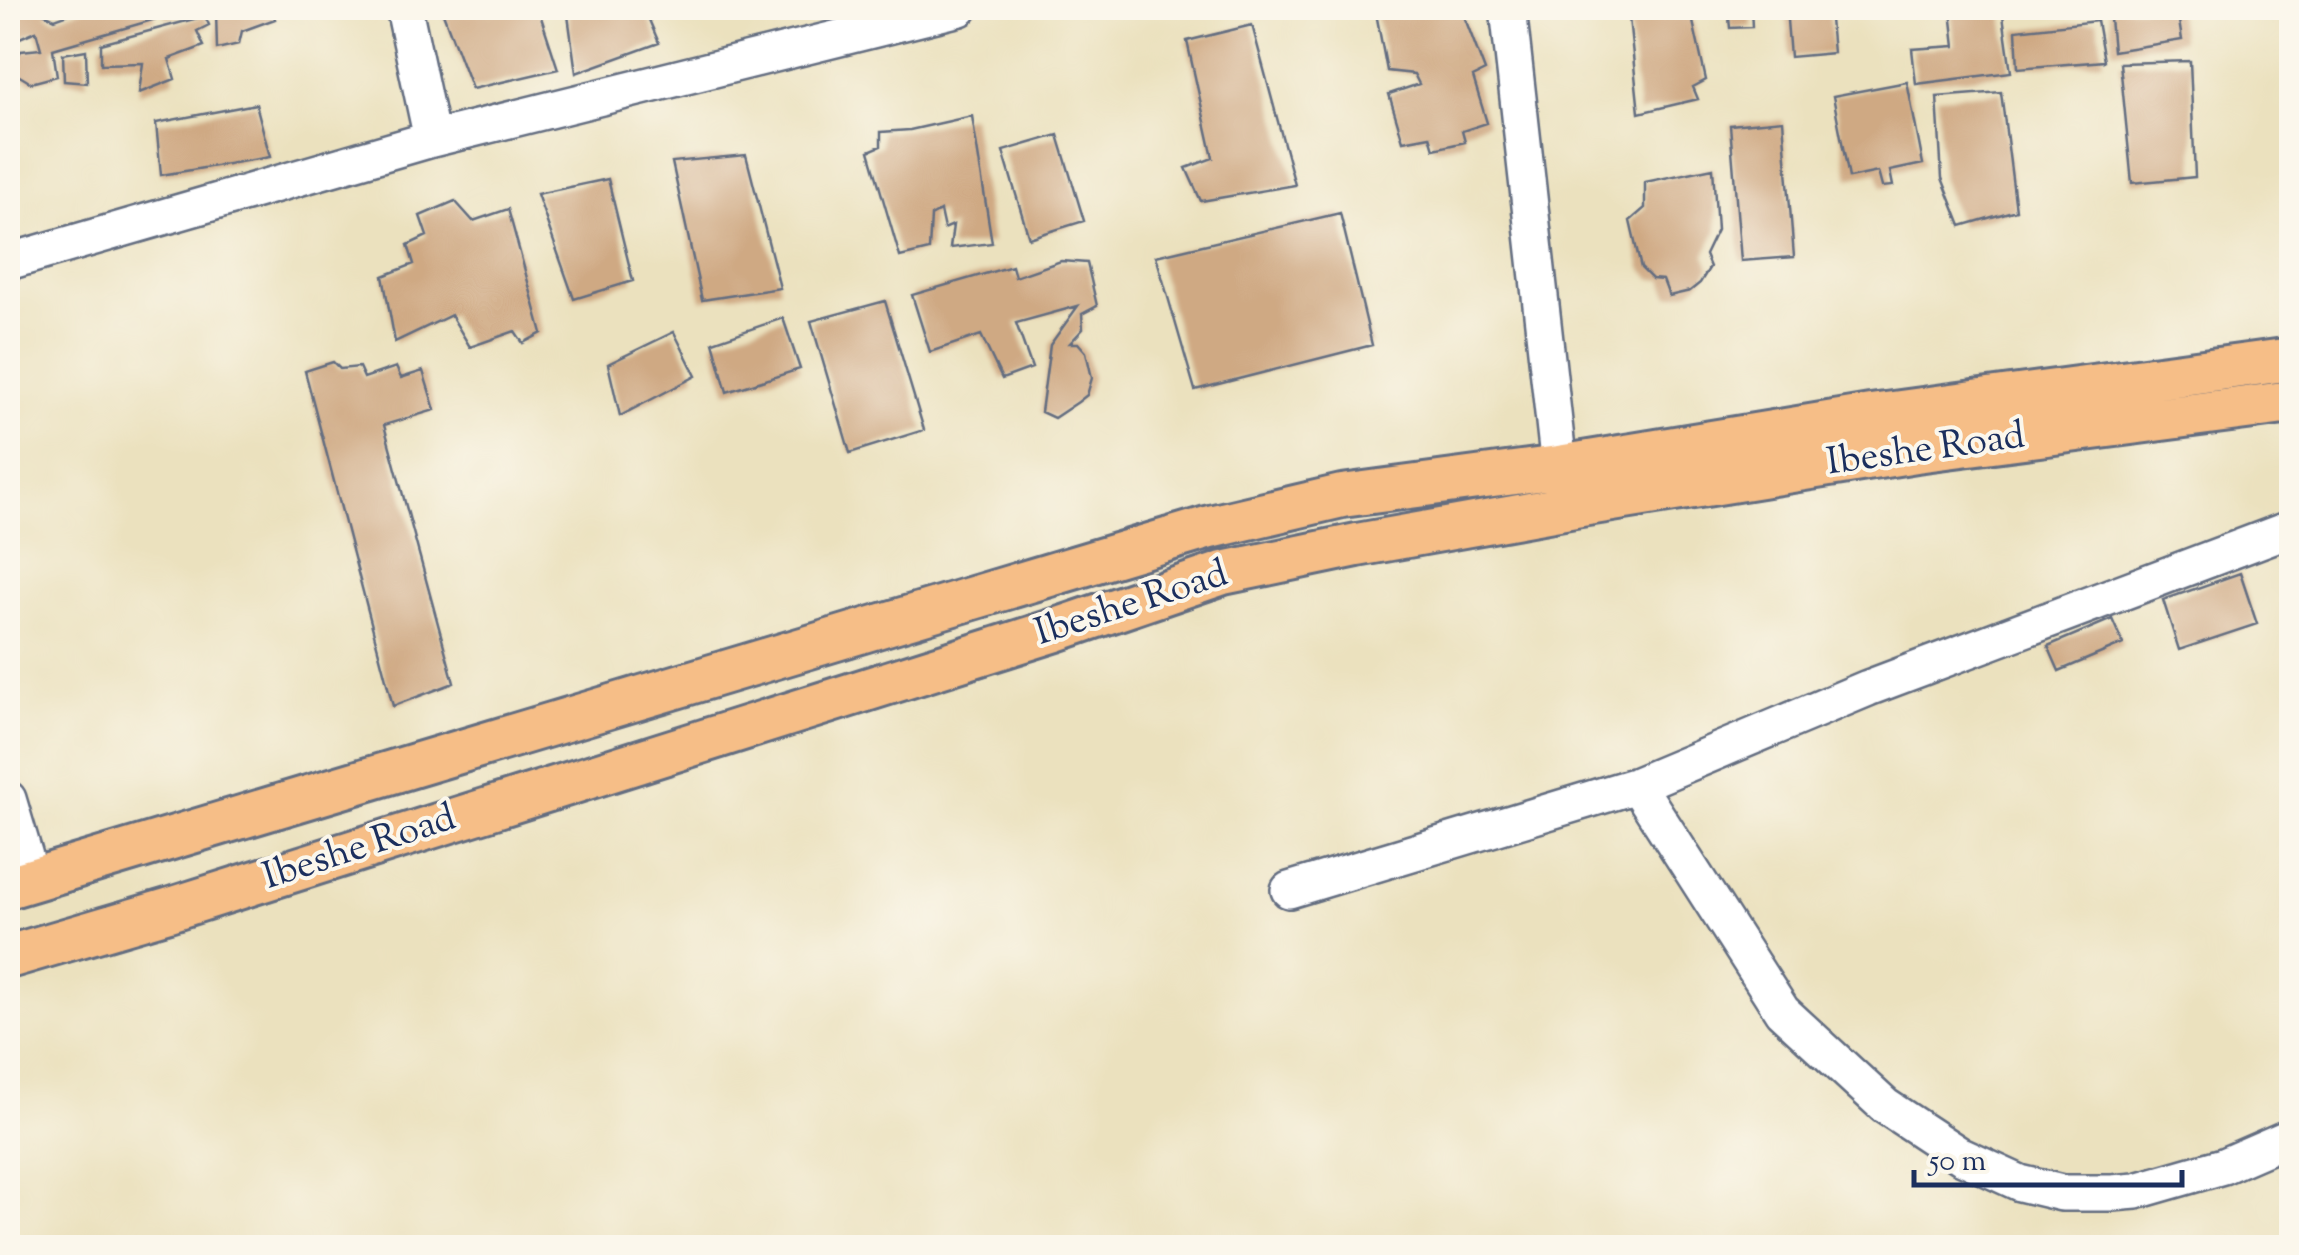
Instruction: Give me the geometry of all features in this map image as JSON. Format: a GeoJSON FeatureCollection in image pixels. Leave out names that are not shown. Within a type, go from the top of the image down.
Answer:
{"type":"FeatureCollection","features":[{"type":"Feature","properties":{"kind":"main road","name":"Ibeshe Road"},"geometry":{"type":"LineString","coordinates":[[20,884],[1210,527],[1342,496],[1871,416],[2292,358]]}},
{"type":"Feature","properties":{"kind":"main road","name":"Ibeshe Road"},"geometry":{"type":"LineString","coordinates":[[8,957],[1056,630],[1223,573],[1520,516],[1916,451],[2292,402]]}},
{"type":"Feature","properties":{"kind":"street"},"geometry":{"type":"LineString","coordinates":[[404,8],[432,139]]}},
{"type":"Feature","properties":{"kind":"street"},"geometry":{"type":"LineString","coordinates":[[8,262],[432,139],[960,8]]}},
{"type":"Feature","properties":{"kind":"street"},"geometry":{"type":"LineString","coordinates":[[1508,8],[1559,466]]}},
{"type":"Feature","properties":{"kind":"street"},"geometry":{"type":"LineString","coordinates":[[1289,890],[1636,785],[1868,688],[2292,528]]}},
{"type":"Feature","properties":{"kind":"street"},"geometry":{"type":"LineString","coordinates":[[1636,785],[1782,1011],[1885,1106],[1961,1156],[2020,1183],[2062,1194],[2112,1193],[2223,1166],[2292,1136]]}},
{"type":"Feature","properties":{"kind":"street"},"geometry":{"type":"LineString","coordinates":[[8,798],[20,884]]}},
{"type":"Feature","properties":{"kind":"building"},"geometry":{"type":"Polygon","coordinates":[[[8,8],[62,8],[45,14],[55,19],[85,8],[151,8],[156,19],[53,49],[57,76],[31,83],[8,69],[21,51],[41,49],[36,31],[8,43],[8,8]]]}},
{"type":"Feature","properties":{"kind":"building"},"geometry":{"type":"Polygon","coordinates":[[[163,8],[198,8],[167,19],[163,8]]]}},
{"type":"Feature","properties":{"kind":"building"},"geometry":{"type":"Polygon","coordinates":[[[271,8],[275,19],[242,31],[239,44],[217,49],[216,10],[271,8]]]}},
{"type":"Feature","properties":{"kind":"building"},"geometry":{"type":"Polygon","coordinates":[[[441,8],[538,8],[558,69],[472,89],[441,8]]]}},
{"type":"Feature","properties":{"kind":"building"},"geometry":{"type":"Polygon","coordinates":[[[567,8],[644,8],[659,43],[576,73],[567,8]]]}},
{"type":"Feature","properties":{"kind":"building"},"geometry":{"type":"Polygon","coordinates":[[[1391,8],[1461,8],[1485,71],[1473,77],[1487,123],[1462,131],[1465,142],[1434,149],[1430,136],[1403,141],[1389,94],[1419,84],[1414,74],[1387,71],[1376,13],[1391,8]]]}},
{"type":"Feature","properties":{"kind":"building"},"geometry":{"type":"Polygon","coordinates":[[[1628,8],[1690,8],[1706,80],[1693,87],[1698,99],[1639,113],[1628,8]]]}},
{"type":"Feature","properties":{"kind":"building"},"geometry":{"type":"Polygon","coordinates":[[[1728,8],[1751,8],[1752,27],[1730,28],[1728,8]]]}},
{"type":"Feature","properties":{"kind":"building"},"geometry":{"type":"Polygon","coordinates":[[[1786,8],[1829,8],[1833,53],[1790,57],[1786,8]]]}},
{"type":"Feature","properties":{"kind":"building"},"geometry":{"type":"Polygon","coordinates":[[[2002,8],[2011,72],[1916,84],[1912,49],[1955,46],[1951,11],[2002,8]]]}},
{"type":"Feature","properties":{"kind":"building"},"geometry":{"type":"Polygon","coordinates":[[[2109,8],[2177,8],[2182,40],[2113,51],[2109,8]]]}},
{"type":"Feature","properties":{"kind":"building"},"geometry":{"type":"Polygon","coordinates":[[[205,16],[209,25],[197,31],[204,46],[169,59],[175,79],[139,93],[143,63],[101,64],[101,44],[205,16]]]}},
{"type":"Feature","properties":{"kind":"building"},"geometry":{"type":"Polygon","coordinates":[[[2097,21],[2104,61],[2018,68],[2016,30],[2097,21]]]}},
{"type":"Feature","properties":{"kind":"building"},"geometry":{"type":"Polygon","coordinates":[[[1252,25],[1295,185],[1201,201],[1186,168],[1213,158],[1187,41],[1252,25]]]}},
{"type":"Feature","properties":{"kind":"building"},"geometry":{"type":"Polygon","coordinates":[[[86,50],[87,83],[64,81],[63,54],[86,50]]]}},
{"type":"Feature","properties":{"kind":"building"},"geometry":{"type":"Polygon","coordinates":[[[2190,61],[2195,177],[2132,183],[2120,63],[2190,61]]]}},
{"type":"Feature","properties":{"kind":"building"},"geometry":{"type":"Polygon","coordinates":[[[1907,82],[1923,164],[1890,171],[1893,186],[1882,187],[1878,172],[1849,178],[1833,96],[1907,82]]]}},
{"type":"Feature","properties":{"kind":"building"},"geometry":{"type":"Polygon","coordinates":[[[2001,92],[2016,210],[1961,226],[1942,178],[1937,97],[2001,92]]]}},
{"type":"Feature","properties":{"kind":"building"},"geometry":{"type":"Polygon","coordinates":[[[256,104],[270,157],[161,175],[156,123],[256,104]]]}},
{"type":"Feature","properties":{"kind":"building"},"geometry":{"type":"Polygon","coordinates":[[[972,116],[992,243],[950,248],[953,225],[944,229],[940,211],[931,216],[929,250],[900,257],[869,151],[881,146],[881,132],[910,130],[972,116]]]}},
{"type":"Feature","properties":{"kind":"building"},"geometry":{"type":"Polygon","coordinates":[[[1783,120],[1794,257],[1741,261],[1730,125],[1783,120]]]}},
{"type":"Feature","properties":{"kind":"building"},"geometry":{"type":"Polygon","coordinates":[[[1058,135],[1084,221],[1029,238],[1003,151],[1058,135]]]}},
{"type":"Feature","properties":{"kind":"building"},"geometry":{"type":"Polygon","coordinates":[[[746,155],[780,288],[702,300],[672,162],[746,155]]]}},
{"type":"Feature","properties":{"kind":"building"},"geometry":{"type":"Polygon","coordinates":[[[1713,168],[1717,230],[1705,255],[1710,267],[1690,291],[1669,296],[1663,280],[1652,279],[1641,268],[1630,221],[1645,208],[1645,182],[1713,168]]]}},
{"type":"Feature","properties":{"kind":"building"},"geometry":{"type":"Polygon","coordinates":[[[608,179],[633,281],[574,299],[537,194],[608,179]]]}},
{"type":"Feature","properties":{"kind":"building"},"geometry":{"type":"Polygon","coordinates":[[[455,201],[473,221],[508,209],[542,333],[523,343],[515,331],[470,347],[451,315],[395,342],[383,276],[414,264],[408,245],[427,236],[420,216],[455,201]]]}},
{"type":"Feature","properties":{"kind":"building"},"geometry":{"type":"Polygon","coordinates":[[[1340,213],[1372,345],[1195,390],[1156,256],[1340,213]]]}},
{"type":"Feature","properties":{"kind":"building"},"geometry":{"type":"Polygon","coordinates":[[[1061,261],[1087,263],[1097,306],[1082,314],[1083,329],[1070,343],[1078,343],[1086,352],[1092,378],[1087,395],[1078,402],[1054,418],[1041,412],[1050,345],[1078,306],[1016,323],[1032,368],[1002,379],[981,335],[930,352],[912,295],[1012,266],[1015,277],[1061,261]]]}},
{"type":"Feature","properties":{"kind":"building"},"geometry":{"type":"Polygon","coordinates":[[[885,301],[924,430],[850,453],[811,321],[885,301]]]}},
{"type":"Feature","properties":{"kind":"building"},"geometry":{"type":"Polygon","coordinates":[[[783,318],[800,369],[727,392],[713,342],[783,318]]]}},
{"type":"Feature","properties":{"kind":"building"},"geometry":{"type":"Polygon","coordinates":[[[674,332],[696,376],[620,416],[608,364],[674,332]]]}},
{"type":"Feature","properties":{"kind":"building"},"geometry":{"type":"Polygon","coordinates":[[[333,362],[340,369],[359,367],[364,378],[396,367],[401,378],[423,371],[435,410],[384,425],[454,683],[393,706],[305,371],[333,362]]]}},
{"type":"Feature","properties":{"kind":"building"},"geometry":{"type":"Polygon","coordinates":[[[2240,573],[2257,624],[2179,650],[2163,600],[2240,573]]]}},
{"type":"Feature","properties":{"kind":"building"},"geometry":{"type":"Polygon","coordinates":[[[2112,619],[2123,644],[2059,671],[2048,646],[2112,619]]]}}]}
